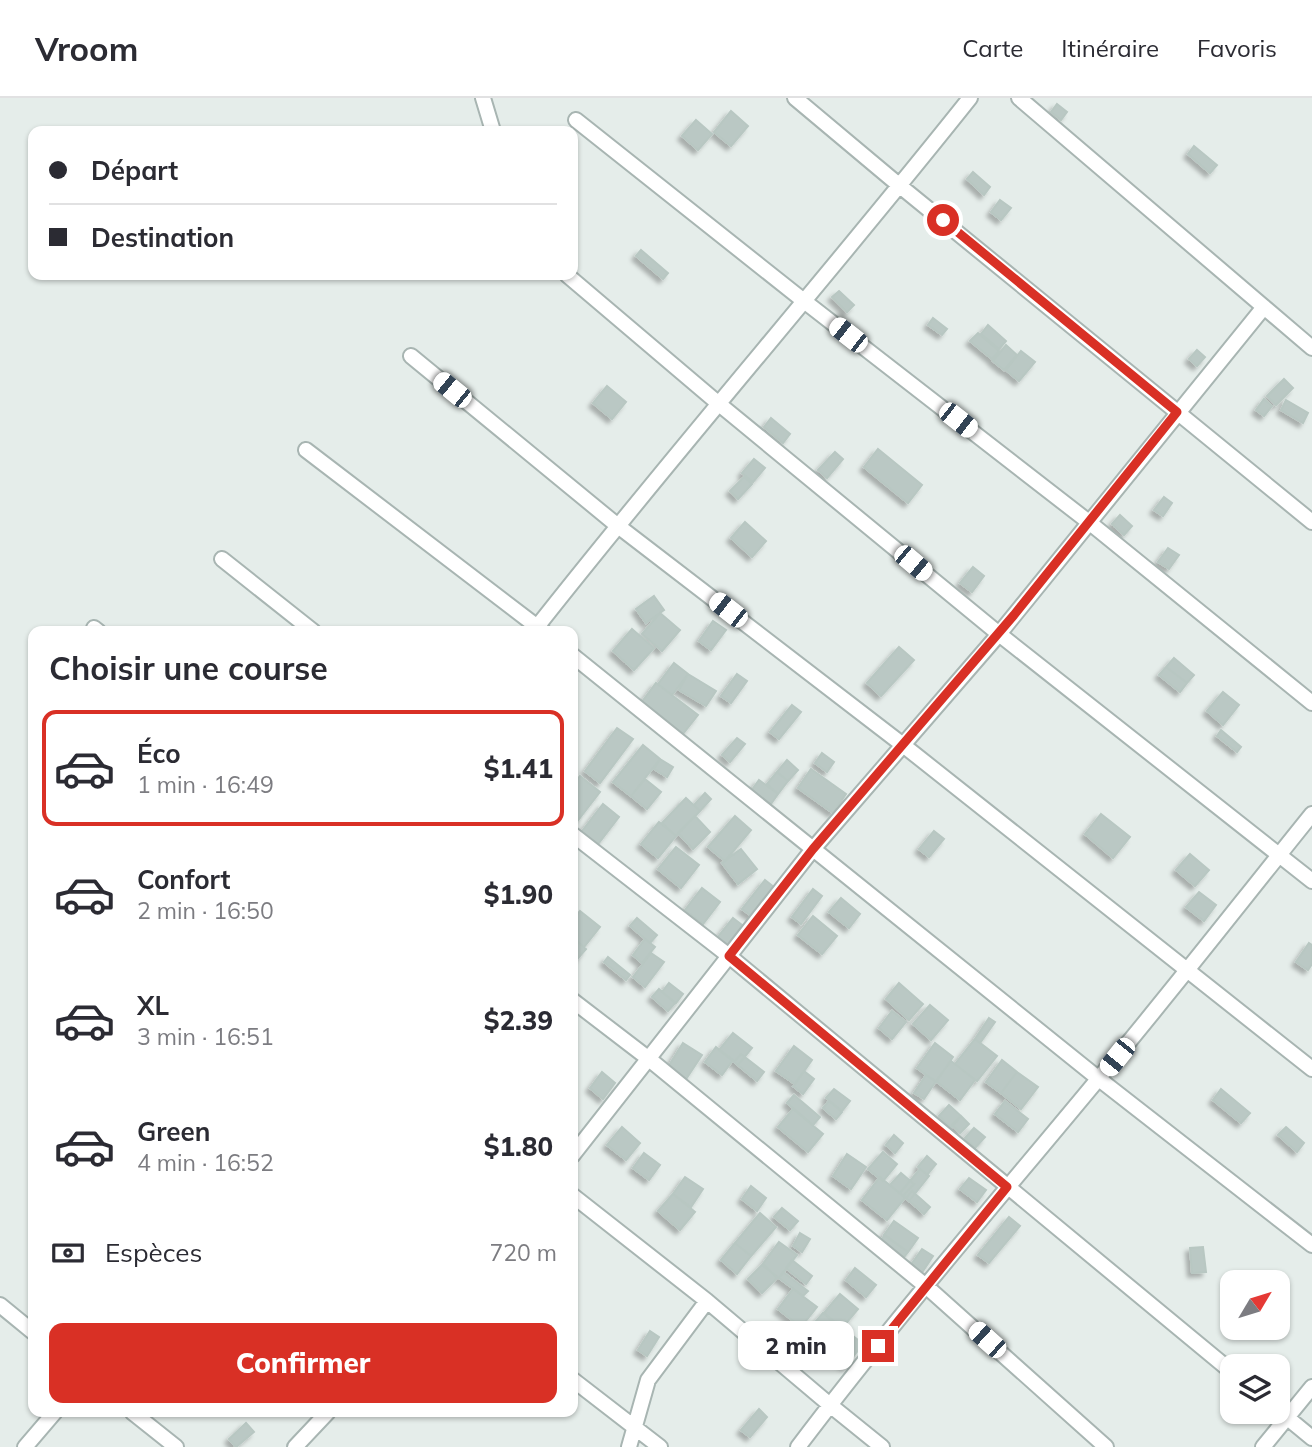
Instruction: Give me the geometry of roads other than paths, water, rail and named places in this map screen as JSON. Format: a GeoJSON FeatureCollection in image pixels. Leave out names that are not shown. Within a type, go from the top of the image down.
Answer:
{"type":"FeatureCollection","features":[{"type":"Feature","properties":{"kind":"street"},"geometry":{"type":"LineString","coordinates":[[483,98],[491,126]]}},
{"type":"Feature","properties":{"kind":"street"},"geometry":{"type":"LineString","coordinates":[[795,98],[1312,522]]}},
{"type":"Feature","properties":{"kind":"street"},"geometry":{"type":"LineString","coordinates":[[541,626],[618,526],[970,98]]}},
{"type":"Feature","properties":{"kind":"street"},"geometry":{"type":"LineString","coordinates":[[1019,98],[1312,348]]}},
{"type":"Feature","properties":{"kind":"street"},"geometry":{"type":"LineString","coordinates":[[576,120],[1090,523],[1312,703]]}},
{"type":"Feature","properties":{"kind":"street"},"geometry":{"type":"LineString","coordinates":[[573,280],[999,634],[1312,881]]}},
{"type":"Feature","properties":{"kind":"street"},"geometry":{"type":"LineString","coordinates":[[578,1148],[813,849],[999,634],[1264,307]]}},
{"type":"Feature","properties":{"kind":"street"},"geometry":{"type":"LineString","coordinates":[[411,356],[618,526],[904,745],[1312,1069]]}},
{"type":"Feature","properties":{"kind":"street"},"geometry":{"type":"LineString","coordinates":[[306,450],[533,626]]}},
{"type":"Feature","properties":{"kind":"street"},"geometry":{"type":"LineString","coordinates":[[222,559],[306,626]]}},
{"type":"Feature","properties":{"kind":"street"},"geometry":{"type":"LineString","coordinates":[[578,660],[1099,1079],[1312,1245]]}},
{"type":"Feature","properties":{"kind":"street"},"geometry":{"type":"LineString","coordinates":[[798,1447],[1312,814]]}},
{"type":"Feature","properties":{"kind":"street"},"geometry":{"type":"LineString","coordinates":[[578,839],[729,956],[1220,1362]]}},
{"type":"Feature","properties":{"kind":"street"},"geometry":{"type":"LineString","coordinates":[[578,1005],[649,1059],[927,1287],[1107,1447]]}},
{"type":"Feature","properties":{"kind":"street"},"geometry":{"type":"LineString","coordinates":[[578,1200],[707,1301],[882,1447]]}},
{"type":"Feature","properties":{"kind":"street"},"geometry":{"type":"LineString","coordinates":[[628,1447],[649,1380],[707,1301]]}},
{"type":"Feature","properties":{"kind":"street"},"geometry":{"type":"LineString","coordinates":[[0,1305],[28,1328]]}},
{"type":"Feature","properties":{"kind":"street"},"geometry":{"type":"LineString","coordinates":[[578,1383],[660,1447]]}},
{"type":"Feature","properties":{"kind":"street"},"geometry":{"type":"LineString","coordinates":[[1290,1406],[1312,1387]]}},
{"type":"Feature","properties":{"kind":"street"},"geometry":{"type":"LineString","coordinates":[[26,1447],[51,1417]]}},
{"type":"Feature","properties":{"kind":"street"},"geometry":{"type":"LineString","coordinates":[[138,1417],[176,1447]]}},
{"type":"Feature","properties":{"kind":"street"},"geometry":{"type":"LineString","coordinates":[[295,1447],[323,1417]]}},
{"type":"Feature","properties":{"kind":"street"},"geometry":{"type":"LineString","coordinates":[[1290,1420],[1312,1438]]}},
{"type":"Feature","properties":{"kind":"street"},"geometry":{"type":"LineString","coordinates":[[1263,1447],[1276,1424]]}}]}
